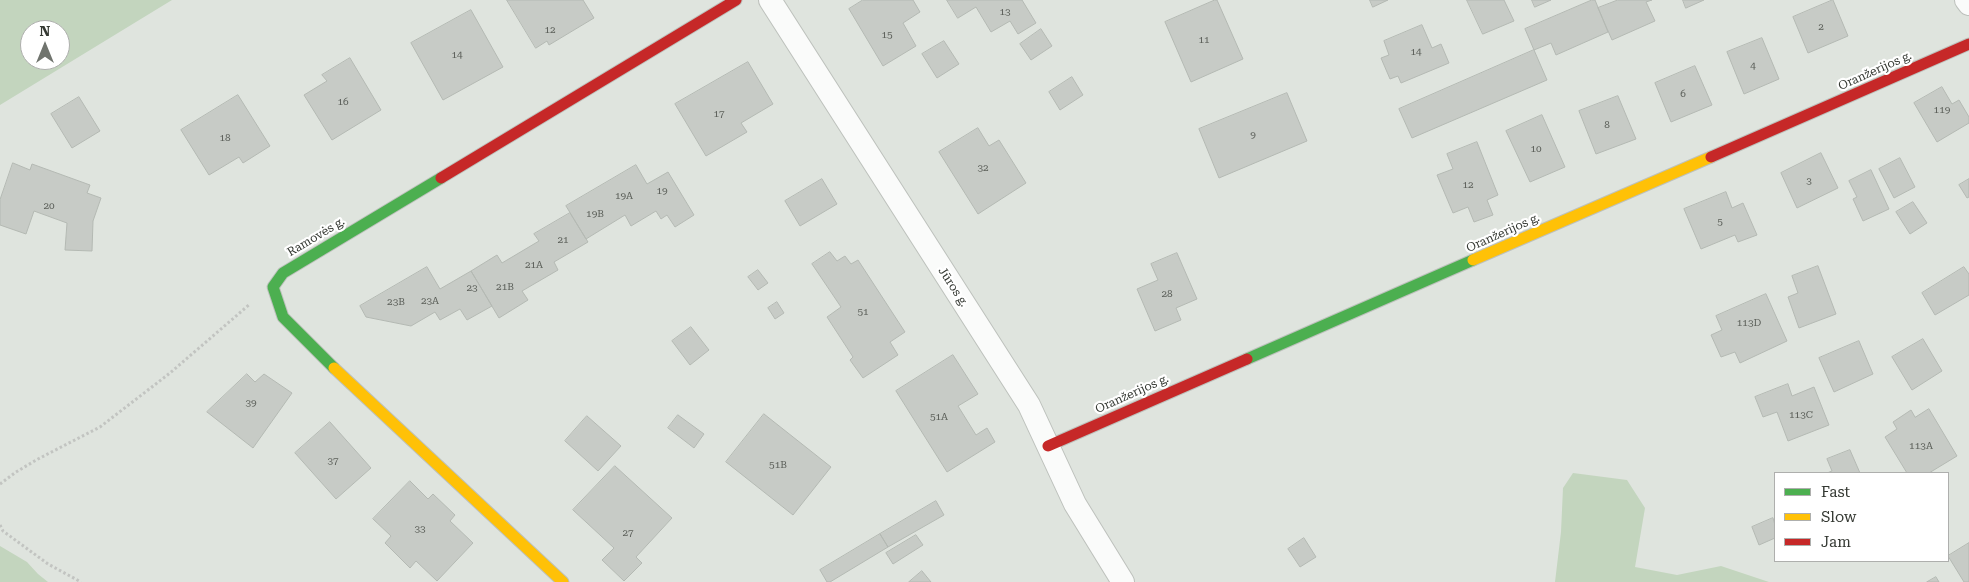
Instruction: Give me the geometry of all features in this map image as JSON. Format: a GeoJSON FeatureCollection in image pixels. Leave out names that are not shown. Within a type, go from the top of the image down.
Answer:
{"type":"FeatureCollection","features":[{"type":"Feature","properties":{"kind":"street","name":"Ramovės g."},"geometry":{"type":"LineString","coordinates":[[273,287],[283,273],[736,0]]}},
{"type":"Feature","properties":{"kind":"street","name":"Jūros g."},"geometry":{"type":"LineString","coordinates":[[770,0],[1029,405],[1075,504],[1123,582]]}},
{"type":"Feature","properties":{"kind":"street"},"geometry":{"type":"LineString","coordinates":[[1966,0],[1969,4]]}},
{"type":"Feature","properties":{"kind":"street","name":"Oranžerijos g."},"geometry":{"type":"LineString","coordinates":[[1048,446],[1969,44]]}},
{"type":"Feature","properties":{"kind":"street"},"geometry":{"type":"LineString","coordinates":[[273,287],[283,317],[307,342],[563,582]]}},
{"type":"Feature","properties":{"kind":"path"},"geometry":{"type":"LineString","coordinates":[[0,484],[38,459],[100,427],[170,373],[258,297],[273,287]]}},
{"type":"Feature","properties":{"kind":"path"},"geometry":{"type":"LineString","coordinates":[[0,525],[3,531],[48,564],[81,582]]}},
{"type":"Feature","properties":{"kind":"green space"},"geometry":{"type":"Polygon","coordinates":[[[0,0],[172,0],[70,62],[70,20],[20,20],[20,70],[57,70],[0,105],[0,0]]]}},
{"type":"Feature","properties":{"kind":"green space"},"geometry":{"type":"Polygon","coordinates":[[[1573,473],[1627,480],[1645,508],[1635,567],[1677,575],[1721,566],[1769,582],[1555,582],[1561,532],[1563,488],[1573,473]]]}},
{"type":"Feature","properties":{"kind":"green space"},"geometry":{"type":"Polygon","coordinates":[[[0,546],[27,562],[48,582],[0,582],[0,546]]]}},
{"type":"Feature","properties":{"kind":"building"},"geometry":{"type":"Polygon","coordinates":[[[507,0],[583,0],[594,18],[549,45],[547,41],[536,48],[507,0]]]}},
{"type":"Feature","properties":{"kind":"building"},"geometry":{"type":"Polygon","coordinates":[[[863,0],[913,0],[920,12],[903,23],[916,46],[883,66],[849,9],[863,0]]]}},
{"type":"Feature","properties":{"kind":"building"},"geometry":{"type":"Polygon","coordinates":[[[947,0],[1022,0],[1036,23],[1018,34],[1010,21],[991,32],[976,7],[958,18],[947,0]]]}},
{"type":"Feature","properties":{"kind":"building"},"geometry":{"type":"Polygon","coordinates":[[[1217,0],[1243,59],[1191,82],[1165,22],[1217,0]]]}},
{"type":"Feature","properties":{"kind":"building"},"geometry":{"type":"Polygon","coordinates":[[[1370,0],[1388,0],[1373,7],[1370,0]]]}},
{"type":"Feature","properties":{"kind":"building"},"geometry":{"type":"Polygon","coordinates":[[[1467,0],[1504,0],[1514,21],[1483,34],[1467,0]]]}},
{"type":"Feature","properties":{"kind":"building"},"geometry":{"type":"Polygon","coordinates":[[[1532,0],[1551,0],[1535,7],[1532,0]]]}},
{"type":"Feature","properties":{"kind":"building"},"geometry":{"type":"Polygon","coordinates":[[[1595,0],[1608,32],[1556,55],[1551,43],[1534,50],[1525,29],[1595,0]]]}},
{"type":"Feature","properties":{"kind":"building"},"geometry":{"type":"Polygon","coordinates":[[[1618,0],[1652,0],[1646,2],[1655,21],[1612,40],[1598,8],[1618,0]]]}},
{"type":"Feature","properties":{"kind":"building"},"geometry":{"type":"Polygon","coordinates":[[[1683,0],[1704,0],[1686,8],[1683,0]]]}},
{"type":"Feature","properties":{"kind":"building"},"geometry":{"type":"Polygon","coordinates":[[[1833,0],[1848,36],[1808,53],[1793,17],[1833,0]]]}},
{"type":"Feature","properties":{"kind":"building"},"geometry":{"type":"Polygon","coordinates":[[[471,10],[503,67],[443,100],[411,43],[471,10]]]}},
{"type":"Feature","properties":{"kind":"building"},"geometry":{"type":"Polygon","coordinates":[[[1422,25],[1432,48],[1441,44],[1449,63],[1401,83],[1398,76],[1390,79],[1381,58],[1389,55],[1384,41],[1422,25]]]}},
{"type":"Feature","properties":{"kind":"building"},"geometry":{"type":"Polygon","coordinates":[[[1041,29],[1052,46],[1031,60],[1020,44],[1041,29]]]}},
{"type":"Feature","properties":{"kind":"building"},"geometry":{"type":"Polygon","coordinates":[[[1762,38],[1779,79],[1744,94],[1727,52],[1762,38]]]}},
{"type":"Feature","properties":{"kind":"building"},"geometry":{"type":"Polygon","coordinates":[[[944,41],[959,64],[937,78],[922,54],[944,41]]]}},
{"type":"Feature","properties":{"kind":"building"},"geometry":{"type":"Polygon","coordinates":[[[1534,50],[1547,80],[1412,138],[1399,109],[1534,50]]]}},
{"type":"Feature","properties":{"kind":"building"},"geometry":{"type":"Polygon","coordinates":[[[350,58],[381,110],[332,140],[304,95],[327,81],[322,75],[350,58]]]}},
{"type":"Feature","properties":{"kind":"building"},"geometry":{"type":"Polygon","coordinates":[[[748,62],[773,104],[741,123],[747,132],[706,156],[675,104],[748,62]]]}},
{"type":"Feature","properties":{"kind":"building"},"geometry":{"type":"Polygon","coordinates":[[[1695,66],[1712,105],[1671,122],[1655,83],[1695,66]]]}},
{"type":"Feature","properties":{"kind":"building"},"geometry":{"type":"Polygon","coordinates":[[[1072,77],[1083,95],[1060,110],[1049,92],[1072,77]]]}},
{"type":"Feature","properties":{"kind":"building"},"geometry":{"type":"Polygon","coordinates":[[[1942,87],[1952,104],[1959,100],[1969,117],[1969,123],[1937,142],[1914,103],[1942,87]]]}},
{"type":"Feature","properties":{"kind":"building"},"geometry":{"type":"Polygon","coordinates":[[[1287,93],[1307,141],[1219,178],[1199,129],[1287,93]]]}},
{"type":"Feature","properties":{"kind":"building"},"geometry":{"type":"Polygon","coordinates":[[[238,95],[270,146],[243,163],[239,157],[209,175],[181,130],[238,95]]]}},
{"type":"Feature","properties":{"kind":"building"},"geometry":{"type":"Polygon","coordinates":[[[1618,96],[1636,139],[1596,154],[1579,111],[1618,96]]]}},
{"type":"Feature","properties":{"kind":"building"},"geometry":{"type":"Polygon","coordinates":[[[79,97],[100,131],[72,148],[51,114],[79,97]]]}},
{"type":"Feature","properties":{"kind":"building"},"geometry":{"type":"Polygon","coordinates":[[[1542,115],[1565,167],[1530,182],[1506,131],[1542,115]]]}},
{"type":"Feature","properties":{"kind":"building"},"geometry":{"type":"Polygon","coordinates":[[[978,128],[989,146],[999,140],[1026,183],[978,214],[939,152],[978,128]]]}},
{"type":"Feature","properties":{"kind":"building"},"geometry":{"type":"Polygon","coordinates":[[[1477,142],[1498,195],[1487,200],[1493,215],[1474,222],[1468,207],[1453,213],[1437,175],[1453,169],[1447,154],[1477,142]]]}},
{"type":"Feature","properties":{"kind":"building"},"geometry":{"type":"Polygon","coordinates":[[[1821,153],[1838,188],[1797,208],[1781,173],[1821,153]]]}},
{"type":"Feature","properties":{"kind":"building"},"geometry":{"type":"Polygon","coordinates":[[[1900,158],[1915,187],[1894,198],[1879,169],[1900,158]]]}},
{"type":"Feature","properties":{"kind":"building"},"geometry":{"type":"Polygon","coordinates":[[[13,163],[30,170],[32,164],[90,185],[87,193],[101,198],[93,221],[92,251],[65,250],[67,223],[34,211],[26,234],[0,225],[0,200],[13,163]]]}},
{"type":"Feature","properties":{"kind":"building"},"geometry":{"type":"Polygon","coordinates":[[[636,165],[647,184],[668,172],[694,215],[675,227],[667,215],[661,219],[656,211],[631,226],[625,215],[586,239],[566,206],[636,165]]]}},
{"type":"Feature","properties":{"kind":"building"},"geometry":{"type":"Polygon","coordinates":[[[1871,170],[1889,209],[1863,221],[1853,199],[1857,197],[1849,181],[1871,170]]]}},
{"type":"Feature","properties":{"kind":"building"},"geometry":{"type":"Polygon","coordinates":[[[822,179],[837,204],[800,226],[785,201],[822,179]]]}},
{"type":"Feature","properties":{"kind":"building"},"geometry":{"type":"Polygon","coordinates":[[[1969,179],[1969,197],[1967,198],[1959,185],[1969,179]]]}},
{"type":"Feature","properties":{"kind":"building"},"geometry":{"type":"Polygon","coordinates":[[[1726,192],[1732,208],[1743,203],[1757,235],[1738,242],[1735,235],[1701,249],[1684,209],[1726,192]]]}},
{"type":"Feature","properties":{"kind":"building"},"geometry":{"type":"Polygon","coordinates":[[[1913,202],[1927,223],[1910,234],[1896,212],[1913,202]]]}},
{"type":"Feature","properties":{"kind":"building"},"geometry":{"type":"Polygon","coordinates":[[[570,213],[588,242],[554,262],[558,270],[522,291],[528,300],[499,318],[471,271],[497,255],[502,263],[539,241],[534,234],[570,213]]]}},
{"type":"Feature","properties":{"kind":"building"},"geometry":{"type":"Polygon","coordinates":[[[830,252],[837,261],[845,256],[851,264],[858,260],[905,332],[890,342],[898,355],[863,378],[850,360],[853,357],[827,317],[841,307],[812,264],[830,252]]]}},
{"type":"Feature","properties":{"kind":"building"},"geometry":{"type":"Polygon","coordinates":[[[1177,253],[1197,299],[1176,308],[1181,320],[1155,331],[1137,289],[1158,280],[1151,264],[1177,253]]]}},
{"type":"Feature","properties":{"kind":"building"},"geometry":{"type":"Polygon","coordinates":[[[1818,266],[1836,314],[1799,328],[1788,297],[1798,293],[1792,276],[1818,266]]]}},
{"type":"Feature","properties":{"kind":"building"},"geometry":{"type":"Polygon","coordinates":[[[427,267],[440,289],[471,271],[492,306],[467,320],[460,309],[440,320],[435,312],[411,326],[366,317],[360,306],[427,267]]]}},
{"type":"Feature","properties":{"kind":"building"},"geometry":{"type":"Polygon","coordinates":[[[1964,267],[1969,274],[1969,295],[1935,315],[1922,293],[1964,267]]]}},
{"type":"Feature","properties":{"kind":"building"},"geometry":{"type":"Polygon","coordinates":[[[758,270],[768,283],[758,290],[748,277],[758,270]]]}},
{"type":"Feature","properties":{"kind":"building"},"geometry":{"type":"Polygon","coordinates":[[[1766,294],[1787,341],[1740,363],[1735,352],[1721,357],[1711,335],[1722,330],[1716,316],[1766,294]]]}},
{"type":"Feature","properties":{"kind":"building"},"geometry":{"type":"Polygon","coordinates":[[[777,302],[784,313],[775,319],[768,308],[777,302]]]}},
{"type":"Feature","properties":{"kind":"building"},"geometry":{"type":"Polygon","coordinates":[[[691,327],[709,350],[690,365],[672,341],[691,327]]]}},
{"type":"Feature","properties":{"kind":"building"},"geometry":{"type":"Polygon","coordinates":[[[1923,339],[1942,371],[1912,390],[1892,357],[1923,339]]]}},
{"type":"Feature","properties":{"kind":"building"},"geometry":{"type":"Polygon","coordinates":[[[1859,341],[1873,374],[1834,392],[1819,358],[1859,341]]]}},
{"type":"Feature","properties":{"kind":"building"},"geometry":{"type":"Polygon","coordinates":[[[953,355],[978,394],[958,406],[976,435],[987,428],[995,442],[947,472],[896,391],[953,355]]]}},
{"type":"Feature","properties":{"kind":"building"},"geometry":{"type":"Polygon","coordinates":[[[247,374],[255,382],[264,374],[292,393],[253,448],[207,412],[247,374]]]}},
{"type":"Feature","properties":{"kind":"building"},"geometry":{"type":"Polygon","coordinates":[[[1788,384],[1792,396],[1814,387],[1829,425],[1788,441],[1777,412],[1763,417],[1755,397],[1788,384]]]}},
{"type":"Feature","properties":{"kind":"building"},"geometry":{"type":"Polygon","coordinates":[[[1929,409],[1957,456],[1931,472],[1906,472],[1885,437],[1897,429],[1893,422],[1911,410],[1915,417],[1929,409]]]}},
{"type":"Feature","properties":{"kind":"building"},"geometry":{"type":"Polygon","coordinates":[[[764,414],[831,467],[793,515],[726,462],[764,414]]]}},
{"type":"Feature","properties":{"kind":"building"},"geometry":{"type":"Polygon","coordinates":[[[678,415],[704,434],[694,448],[668,428],[678,415]]]}},
{"type":"Feature","properties":{"kind":"building"},"geometry":{"type":"Polygon","coordinates":[[[587,416],[621,446],[598,471],[565,441],[587,416]]]}},
{"type":"Feature","properties":{"kind":"building"},"geometry":{"type":"Polygon","coordinates":[[[330,422],[371,468],[336,499],[295,453],[330,422]]]}},
{"type":"Feature","properties":{"kind":"building"},"geometry":{"type":"Polygon","coordinates":[[[1850,450],[1860,472],[1830,472],[1832,471],[1827,459],[1850,450]]]}},
{"type":"Feature","properties":{"kind":"building"},"geometry":{"type":"Polygon","coordinates":[[[615,466],[672,518],[636,557],[642,563],[624,581],[602,560],[614,548],[573,510],[615,466]]]}},
{"type":"Feature","properties":{"kind":"building"},"geometry":{"type":"Polygon","coordinates":[[[410,481],[428,499],[433,494],[455,515],[450,521],[473,543],[437,581],[416,561],[410,568],[385,543],[391,536],[373,519],[410,481]]]}},
{"type":"Feature","properties":{"kind":"building"},"geometry":{"type":"Polygon","coordinates":[[[936,501],[944,515],[888,547],[880,534],[936,501]]]}},
{"type":"Feature","properties":{"kind":"building"},"geometry":{"type":"Polygon","coordinates":[[[1773,518],[1774,538],[1759,545],[1752,527],[1773,518]]]}},
{"type":"Feature","properties":{"kind":"building"},"geometry":{"type":"Polygon","coordinates":[[[880,534],[888,547],[827,582],[820,570],[880,534]]]}},
{"type":"Feature","properties":{"kind":"building"},"geometry":{"type":"Polygon","coordinates":[[[916,535],[923,545],[893,564],[886,553],[916,535]]]}},
{"type":"Feature","properties":{"kind":"building"},"geometry":{"type":"Polygon","coordinates":[[[1304,538],[1316,557],[1300,567],[1288,549],[1304,538]]]}},
{"type":"Feature","properties":{"kind":"building"},"geometry":{"type":"Polygon","coordinates":[[[1969,543],[1969,582],[1964,582],[1949,555],[1969,543]]]}},
{"type":"Feature","properties":{"kind":"building"},"geometry":{"type":"Polygon","coordinates":[[[922,571],[931,582],[909,582],[922,571]]]}},
{"type":"Feature","properties":{"kind":"building"},"geometry":{"type":"Polygon","coordinates":[[[1936,577],[1939,582],[1927,582],[1936,577]]]}},
{"type":"Feature","properties":{"kind":"traffic: fast"},"geometry":{"type":"LineString","coordinates":[[334,368],[283,317],[273,287],[283,273],[441,178]]}},
{"type":"Feature","properties":{"kind":"traffic: fast"},"geometry":{"type":"LineString","coordinates":[[1247,359],[1473,260]]}},
{"type":"Feature","properties":{"kind":"traffic: slow"},"geometry":{"type":"LineString","coordinates":[[1473,260],[1711,157]]}},
{"type":"Feature","properties":{"kind":"traffic: slow"},"geometry":{"type":"LineString","coordinates":[[334,368],[563,582]]}},
{"type":"Feature","properties":{"kind":"traffic: jam"},"geometry":{"type":"LineString","coordinates":[[441,178],[736,0]]}},
{"type":"Feature","properties":{"kind":"traffic: jam"},"geometry":{"type":"LineString","coordinates":[[1711,157],[1969,44]]}},
{"type":"Feature","properties":{"kind":"traffic: jam"},"geometry":{"type":"LineString","coordinates":[[1048,446],[1247,359]]}}]}
